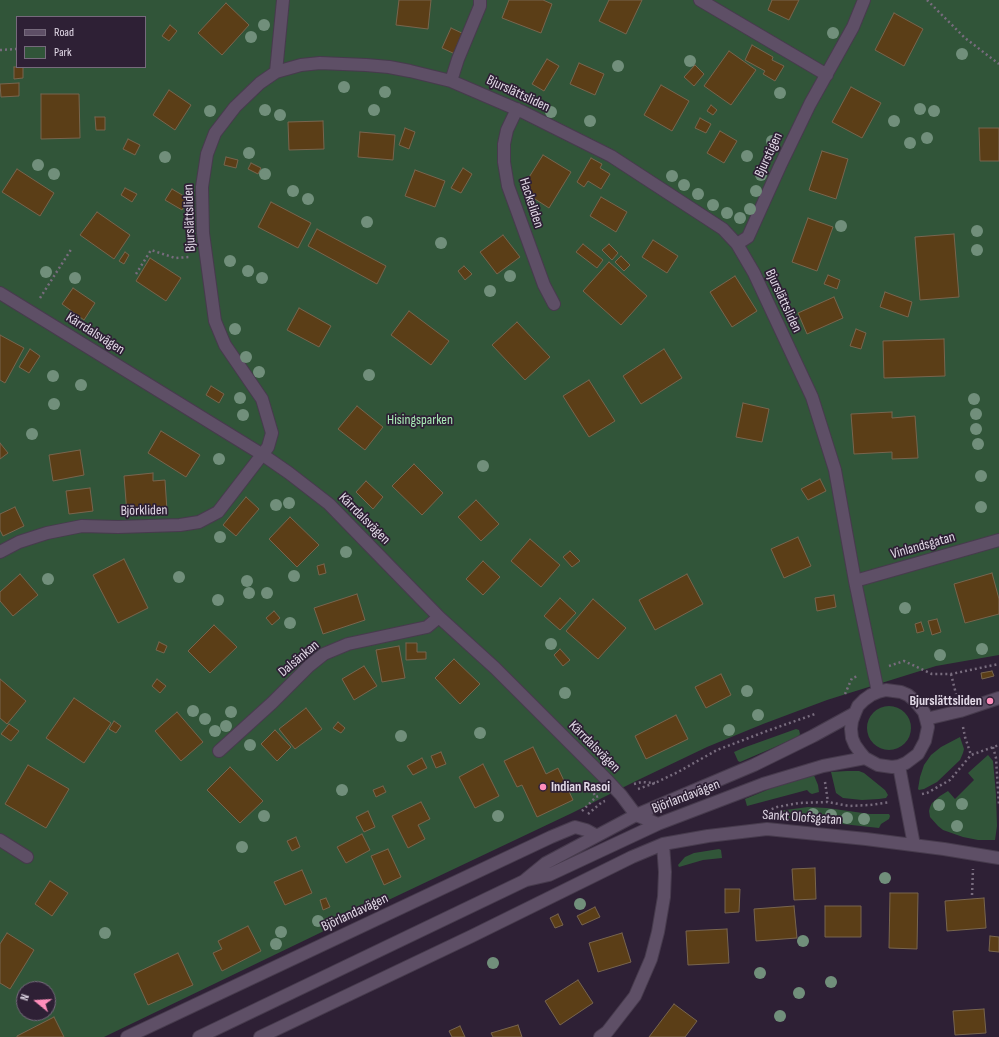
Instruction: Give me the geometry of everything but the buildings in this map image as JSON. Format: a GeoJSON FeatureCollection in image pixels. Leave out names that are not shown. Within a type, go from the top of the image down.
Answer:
{"type":"FeatureCollection","features":[{"type":"Feature","properties":{"kind":"street"},"geometry":{"type":"LineString","coordinates":[[276,72],[283,0]]}},
{"type":"Feature","properties":{"kind":"street"},"geometry":{"type":"LineString","coordinates":[[451,81],[458,59],[480,6],[480,0]]}},
{"type":"Feature","properties":{"kind":"street"},"geometry":{"type":"LineString","coordinates":[[700,0],[827,75]]}},
{"type":"Feature","properties":{"kind":"street","name":"Bjurstigen"},"geometry":{"type":"LineString","coordinates":[[737,244],[748,237],[782,160],[810,104],[853,27],[864,0]]}},
{"type":"Feature","properties":{"kind":"street","name":"Bjurslättsliden"},"geometry":{"type":"LineString","coordinates":[[262,455],[268,447],[272,433],[262,399],[225,345],[215,321],[206,255],[202,187],[207,154],[215,133],[235,107],[260,83],[276,72],[301,66],[320,63],[366,65],[396,69],[451,81],[517,109],[612,156],[723,229],[737,244],[754,273],[812,397],[835,470],[855,581],[878,692]]}},
{"type":"Feature","properties":{"kind":"street","name":"Hackeliden"},"geometry":{"type":"LineString","coordinates":[[517,109],[506,130],[504,144],[504,162],[508,186],[544,285],[554,304]]}},
{"type":"Feature","properties":{"kind":"street","name":"Kärrdalsvägen"},"geometry":{"type":"LineString","coordinates":[[0,293],[262,455],[289,473],[329,504],[439,617],[495,668],[621,795],[636,815]]}},
{"type":"Feature","properties":{"kind":"street","name":"Björkliden"},"geometry":{"type":"LineString","coordinates":[[0,552],[19,542],[45,533],[82,526],[118,527],[180,525],[199,522],[218,512],[262,455]]}},
{"type":"Feature","properties":{"kind":"street","name":"Vinlandsgatan"},"geometry":{"type":"LineString","coordinates":[[855,581],[999,540]]}},
{"type":"Feature","properties":{"kind":"street","name":"Dalsänkan"},"geometry":{"type":"LineString","coordinates":[[219,751],[272,703],[308,666],[324,654],[348,644],[427,627],[439,617]]}},
{"type":"Feature","properties":{"kind":"street"},"geometry":{"type":"LineString","coordinates":[[865,758],[871,762],[885,766],[899,766],[918,754],[927,734],[928,727],[924,712],[920,705],[908,695],[901,692],[886,690],[878,692]]}},
{"type":"Feature","properties":{"kind":"street","name":"Björlandavägen"},"geometry":{"type":"LineString","coordinates":[[200,1037],[524,881],[548,875],[658,824],[763,784],[823,766],[865,758],[855,745],[852,738],[852,725],[858,706],[871,695],[878,692]]}},
{"type":"Feature","properties":{"kind":"street"},"geometry":{"type":"LineString","coordinates":[[926,719],[960,711],[999,698]]}},
{"type":"Feature","properties":{"kind":"street","name":"Björlandavägen"},"geometry":{"type":"LineString","coordinates":[[524,881],[546,863],[636,815],[754,765],[813,736],[855,713]]}},
{"type":"Feature","properties":{"kind":"street"},"geometry":{"type":"LineString","coordinates":[[899,766],[914,845]]}},
{"type":"Feature","properties":{"kind":"street"},"geometry":{"type":"LineString","coordinates":[[636,815],[658,824]]}},
{"type":"Feature","properties":{"kind":"street"},"geometry":{"type":"LineString","coordinates":[[575,827],[586,830],[597,836]]}},
{"type":"Feature","properties":{"kind":"street","name":"Björlandavägen"},"geometry":{"type":"LineString","coordinates":[[127,1037],[575,827]]}},
{"type":"Feature","properties":{"kind":"street","name":"Sankt Olofsgatan"},"geometry":{"type":"LineString","coordinates":[[663,844],[708,836],[767,829],[866,839],[999,858]]}},
{"type":"Feature","properties":{"kind":"street"},"geometry":{"type":"LineString","coordinates":[[0,840],[27,857]]}},
{"type":"Feature","properties":{"kind":"street"},"geometry":{"type":"LineString","coordinates":[[260,1037],[472,936],[632,857],[663,844],[665,872],[664,897],[658,932],[651,959],[634,996],[607,1032],[600,1037]]}},
{"type":"Feature","properties":{"kind":"path"},"geometry":{"type":"LineString","coordinates":[[927,0],[965,38],[999,64]]}},
{"type":"Feature","properties":{"kind":"path"},"geometry":{"type":"LineString","coordinates":[[0,50],[16,49]]}},
{"type":"Feature","properties":{"kind":"path"},"geometry":{"type":"LineString","coordinates":[[30,312],[72,248]]}},
{"type":"Feature","properties":{"kind":"path"},"geometry":{"type":"LineString","coordinates":[[136,274],[151,250],[175,258],[206,255]]}},
{"type":"Feature","properties":{"kind":"path"},"geometry":{"type":"LineString","coordinates":[[932,674],[951,674],[999,664]]}},
{"type":"Feature","properties":{"kind":"path"},"geometry":{"type":"LineString","coordinates":[[655,783],[717,750],[820,712]]}},
{"type":"Feature","properties":{"kind":"path"},"geometry":{"type":"LineString","coordinates":[[753,830],[762,813],[776,807],[799,803],[828,802],[849,806],[870,806],[927,793],[950,780],[971,755],[999,745]]}},
{"type":"Feature","properties":{"kind":"path"},"geometry":{"type":"LineString","coordinates":[[993,747],[996,758],[999,806]]}},
{"type":"Feature","properties":{"kind":"path"},"geometry":{"type":"LineString","coordinates":[[588,786],[596,797]]}},
{"type":"Feature","properties":{"kind":"path"},"geometry":{"type":"LineString","coordinates":[[575,827],[602,802],[621,795]]}},
{"type":"Feature","properties":{"kind":"path"},"geometry":{"type":"LineString","coordinates":[[972,895],[973,854]]}},
{"type":"Feature","properties":{"kind":"green space","name":"Hisingsparken"},"geometry":{"type":"Polygon","coordinates":[[[0,0],[999,0],[999,655],[936,666],[827,700],[763,724],[707,747],[104,1037],[0,1037],[0,0]]]}},
{"type":"Feature","properties":{"kind":"green space"},"geometry":{"type":"Polygon","coordinates":[[[889,706],[901,710],[907,716],[911,728],[907,740],[901,746],[889,750],[877,746],[871,740],[867,728],[871,716],[877,710],[889,706]]]}},
{"type":"Feature","properties":{"kind":"green space"},"geometry":{"type":"Polygon","coordinates":[[[796,729],[799,730],[799,736],[740,762],[738,761],[734,752],[796,729]]]}},
{"type":"Feature","properties":{"kind":"green space"},"geometry":{"type":"Polygon","coordinates":[[[960,737],[964,749],[960,760],[937,782],[919,790],[920,777],[924,765],[931,755],[941,747],[960,737]]]}},
{"type":"Feature","properties":{"kind":"green space"},"geometry":{"type":"Polygon","coordinates":[[[988,755],[993,761],[996,795],[997,826],[995,840],[978,840],[963,837],[943,830],[930,817],[929,811],[932,803],[948,791],[955,799],[974,780],[968,773],[988,755]]]}},
{"type":"Feature","properties":{"kind":"green space"},"geometry":{"type":"Polygon","coordinates":[[[859,771],[864,773],[885,790],[888,795],[886,798],[879,799],[862,800],[843,798],[836,793],[831,772],[859,771]]]}},
{"type":"Feature","properties":{"kind":"green space"},"geometry":{"type":"Polygon","coordinates":[[[813,773],[819,792],[812,794],[807,790],[747,806],[745,799],[813,773]]]}},
{"type":"Feature","properties":{"kind":"green space"},"geometry":{"type":"Polygon","coordinates":[[[808,807],[870,814],[889,814],[890,816],[889,819],[881,824],[879,828],[774,818],[775,813],[778,811],[808,807]]]}},
{"type":"Feature","properties":{"kind":"green space"},"geometry":{"type":"Polygon","coordinates":[[[719,849],[721,850],[722,858],[703,860],[679,867],[678,865],[685,857],[694,853],[719,849]]]}},
{"type":"Feature","properties":{"kind":"place","name":"Bjurslättsliden"},"geometry":{"type":"Point","coordinates":[990,701]}},
{"type":"Feature","properties":{"kind":"place","name":"Indian Rasoi"},"geometry":{"type":"Point","coordinates":[543,787]}}]}
